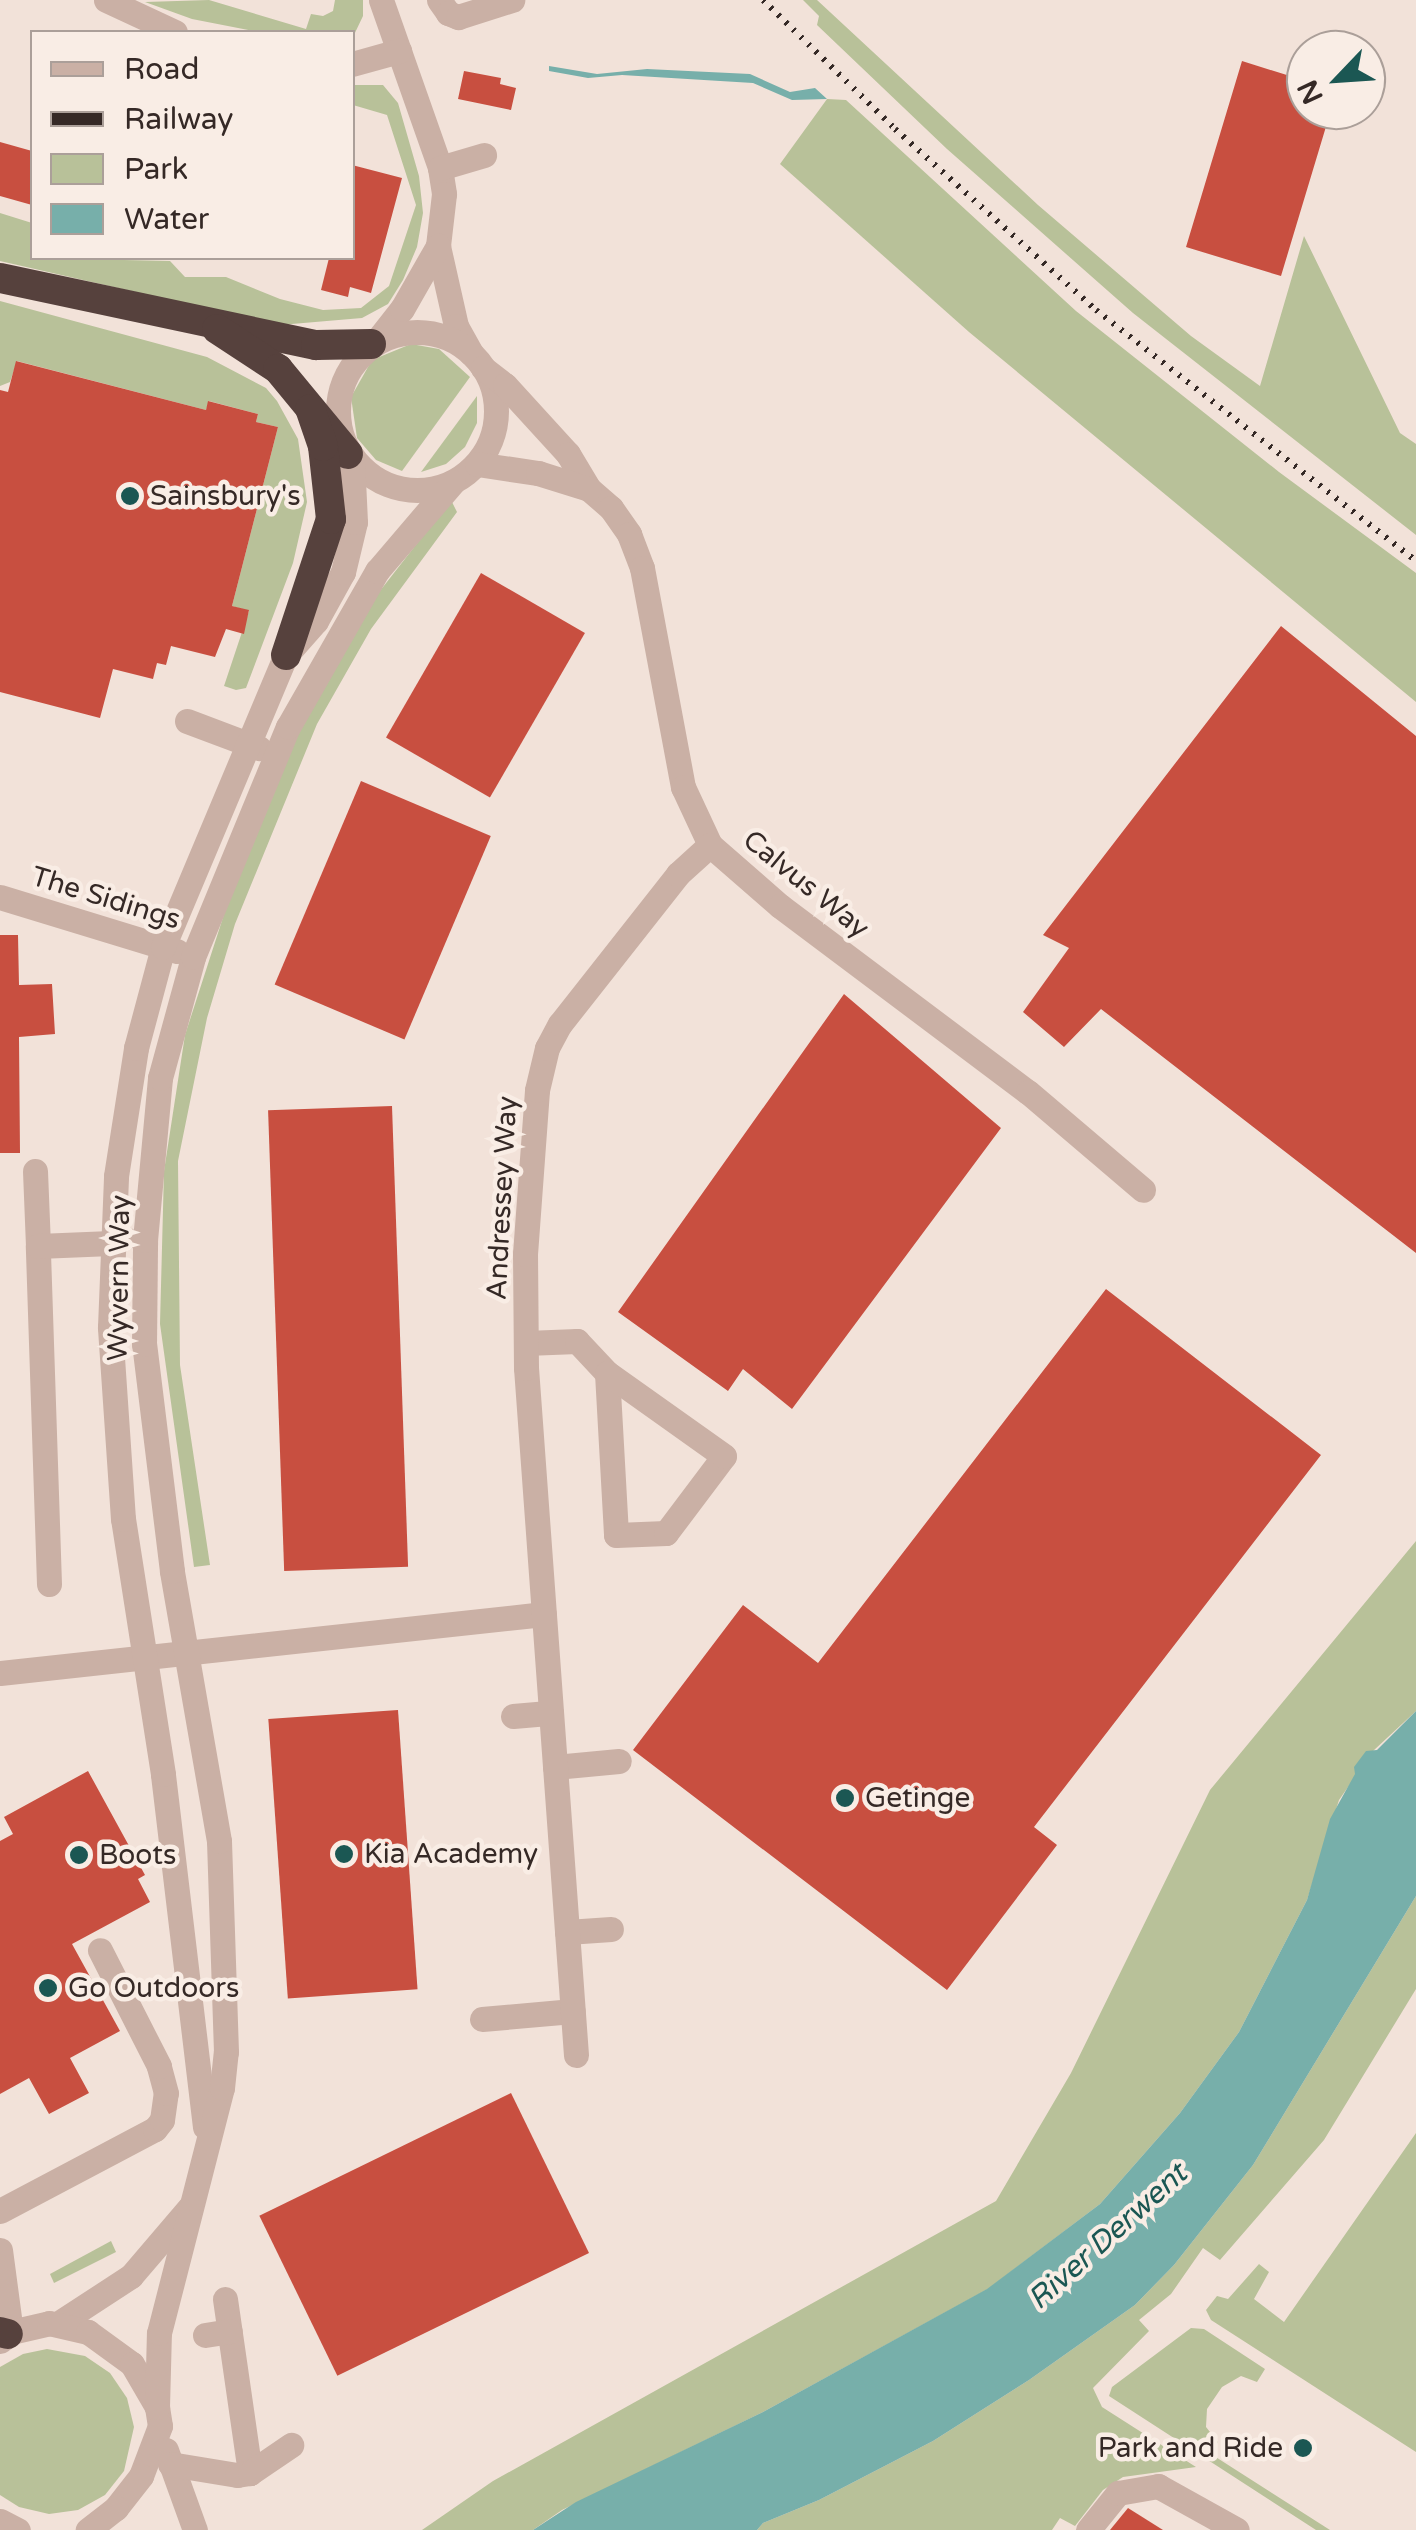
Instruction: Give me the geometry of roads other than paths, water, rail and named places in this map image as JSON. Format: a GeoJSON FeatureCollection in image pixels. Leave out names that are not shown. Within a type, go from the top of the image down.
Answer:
{"type":"FeatureCollection","features":[{"type":"Feature","properties":{"kind":"highway"},"geometry":{"type":"LineString","coordinates":[[0,278],[316,345],[373,343]]}},
{"type":"Feature","properties":{"kind":"highway"},"geometry":{"type":"LineString","coordinates":[[210,324],[278,370],[350,457]]}},
{"type":"Feature","properties":{"kind":"highway"},"geometry":{"type":"LineString","coordinates":[[286,655],[331,519],[324,446],[310,408]]}},
{"type":"Feature","properties":{"kind":"street"},"geometry":{"type":"LineString","coordinates":[[106,0],[171,30]]}},
{"type":"Feature","properties":{"kind":"street"},"geometry":{"type":"LineString","coordinates":[[381,0],[440,168],[444,194],[438,246],[456,326],[495,400],[496,417],[486,450],[477,464],[454,482],[423,491],[390,488],[350,457],[339,402],[352,365],[402,310],[438,246]]}},
{"type":"Feature","properties":{"kind":"street"},"geometry":{"type":"LineString","coordinates":[[440,0],[448,13],[458,17],[512,0]]}},
{"type":"Feature","properties":{"kind":"street"},"geometry":{"type":"LineString","coordinates":[[355,63],[399,51]]}},
{"type":"Feature","properties":{"kind":"street"},"geometry":{"type":"LineString","coordinates":[[440,168],[484,155]]}},
{"type":"Feature","properties":{"kind":"street"},"geometry":{"type":"LineString","coordinates":[[373,343],[420,331],[456,342],[477,361]]}},
{"type":"Feature","properties":{"kind":"street","name":"Calvus Way"},"geometry":{"type":"LineString","coordinates":[[477,361],[505,385],[568,454],[589,489],[611,508],[630,534],[642,568],[670,736],[683,786],[710,845],[780,906],[1028,1092],[1143,1190]]}},
{"type":"Feature","properties":{"kind":"street","name":"Wyvern Way"},"geometry":{"type":"LineString","coordinates":[[207,2142],[176,1874],[123,1519],[114,1410],[112,1243],[136,1048],[164,947],[245,744],[286,655],[316,621],[344,572],[355,522],[350,457]]}},
{"type":"Feature","properties":{"kind":"street"},"geometry":{"type":"LineString","coordinates":[[477,464],[538,473],[589,489]]}},
{"type":"Feature","properties":{"kind":"street","name":"Wyvern Way"},"geometry":{"type":"LineString","coordinates":[[159,2416],[159,2333],[226,2052],[219,1841],[153,1435],[144,1344],[148,1205],[160,1078],[193,957],[288,728],[377,571],[454,482]]}},
{"type":"Feature","properties":{"kind":"street"},"geometry":{"type":"LineString","coordinates":[[187,721],[260,748],[288,728]]}},
{"type":"Feature","properties":{"kind":"street","name":"Andressey Way"},"geometry":{"type":"LineString","coordinates":[[576,2054],[526,1344],[525,1254],[537,1090],[546,1048],[560,1024],[678,874],[710,845]]}},
{"type":"Feature","properties":{"kind":"street","name":"The Sidings"},"geometry":{"type":"LineString","coordinates":[[0,897],[193,957]]}},
{"type":"Feature","properties":{"kind":"street"},"geometry":{"type":"LineString","coordinates":[[34,1171],[49,1584]]}},
{"type":"Feature","properties":{"kind":"street"},"geometry":{"type":"LineString","coordinates":[[38,1246],[112,1243],[130,1236],[148,1205]]}},
{"type":"Feature","properties":{"kind":"street"},"geometry":{"type":"LineString","coordinates":[[526,1344],[577,1341],[606,1373],[724,1456],[666,1533],[616,1534],[606,1373]]}},
{"type":"Feature","properties":{"kind":"street"},"geometry":{"type":"LineString","coordinates":[[0,1673],[544,1614]]}},
{"type":"Feature","properties":{"kind":"street"},"geometry":{"type":"LineString","coordinates":[[513,1716],[551,1713]]}},
{"type":"Feature","properties":{"kind":"street"},"geometry":{"type":"LineString","coordinates":[[555,1767],[619,1762]]}},
{"type":"Feature","properties":{"kind":"street"},"geometry":{"type":"LineString","coordinates":[[567,1932],[610,1928]]}},
{"type":"Feature","properties":{"kind":"street"},"geometry":{"type":"LineString","coordinates":[[0,2210],[155,2128],[162,2120],[166,2093],[159,2066],[100,1950]]}},
{"type":"Feature","properties":{"kind":"street"},"geometry":{"type":"LineString","coordinates":[[482,2019],[574,2011]]}},
{"type":"Feature","properties":{"kind":"street","name":"Wyvern Way"},"geometry":{"type":"LineString","coordinates":[[59,2323],[131,2276],[192,2205]]}},
{"type":"Feature","properties":{"kind":"street"},"geometry":{"type":"LineString","coordinates":[[0,2250],[5,2335],[59,2323],[99,2338],[132,2364],[159,2416],[170,2464],[195,2530]]}},
{"type":"Feature","properties":{"kind":"street"},"geometry":{"type":"LineString","coordinates":[[226,2299],[218,2333],[250,2473]]}},
{"type":"Feature","properties":{"kind":"street"},"geometry":{"type":"LineString","coordinates":[[88,2530],[132,2490],[159,2416]]}},
{"type":"Feature","properties":{"kind":"street"},"geometry":{"type":"LineString","coordinates":[[170,2464],[250,2473],[291,2444]]}},
{"type":"Feature","properties":{"kind":"street"},"geometry":{"type":"LineString","coordinates":[[1088,2530],[1118,2493],[1158,2486],[1237,2530]]}},
{"type":"Feature","properties":{"kind":"street"},"geometry":{"type":"LineString","coordinates":[[0,2520],[18,2530]]}},
{"type":"Feature","properties":{"kind":"water"},"geometry":{"type":"Polygon","coordinates":[[[549,66],[597,74],[647,69],[750,74],[790,92],[815,88],[827,99],[792,100],[753,83],[622,75],[588,78],[549,71],[549,66]]]}},
{"type":"Feature","properties":{"kind":"water","name":"River Derwent"},"geometry":{"type":"Polygon","coordinates":[[[1416,1711],[1416,1896],[1253,2165],[1174,2265],[1135,2305],[1029,2380],[933,2441],[819,2500],[763,2523],[757,2530],[533,2530],[576,2502],[763,2412],[987,2289],[1100,2204],[1180,2113],[1239,2032],[1307,1900],[1330,1819],[1355,1774],[1354,1767],[1366,1751],[1377,1750],[1416,1711]]]}},
{"type":"Feature","properties":{"kind":"railway"},"geometry":{"type":"LineString","coordinates":[[763,0],[895,129],[1096,310],[1416,561]]}},
{"type":"Feature","properties":{"kind":"place","name":"Sainsbury's"},"geometry":{"type":"Point","coordinates":[130,496]}},
{"type":"Feature","properties":{"kind":"place","name":"Getinge"},"geometry":{"type":"Point","coordinates":[845,1798]}},
{"type":"Feature","properties":{"kind":"place","name":"Kia Academy"},"geometry":{"type":"Point","coordinates":[344,1854]}},
{"type":"Feature","properties":{"kind":"place","name":"Boots"},"geometry":{"type":"Point","coordinates":[79,1855]}},
{"type":"Feature","properties":{"kind":"place","name":"Go Outdoors"},"geometry":{"type":"Point","coordinates":[48,1988]}},
{"type":"Feature","properties":{"kind":"place","name":"Park and Ride"},"geometry":{"type":"Point","coordinates":[1303,2448]}}]}
